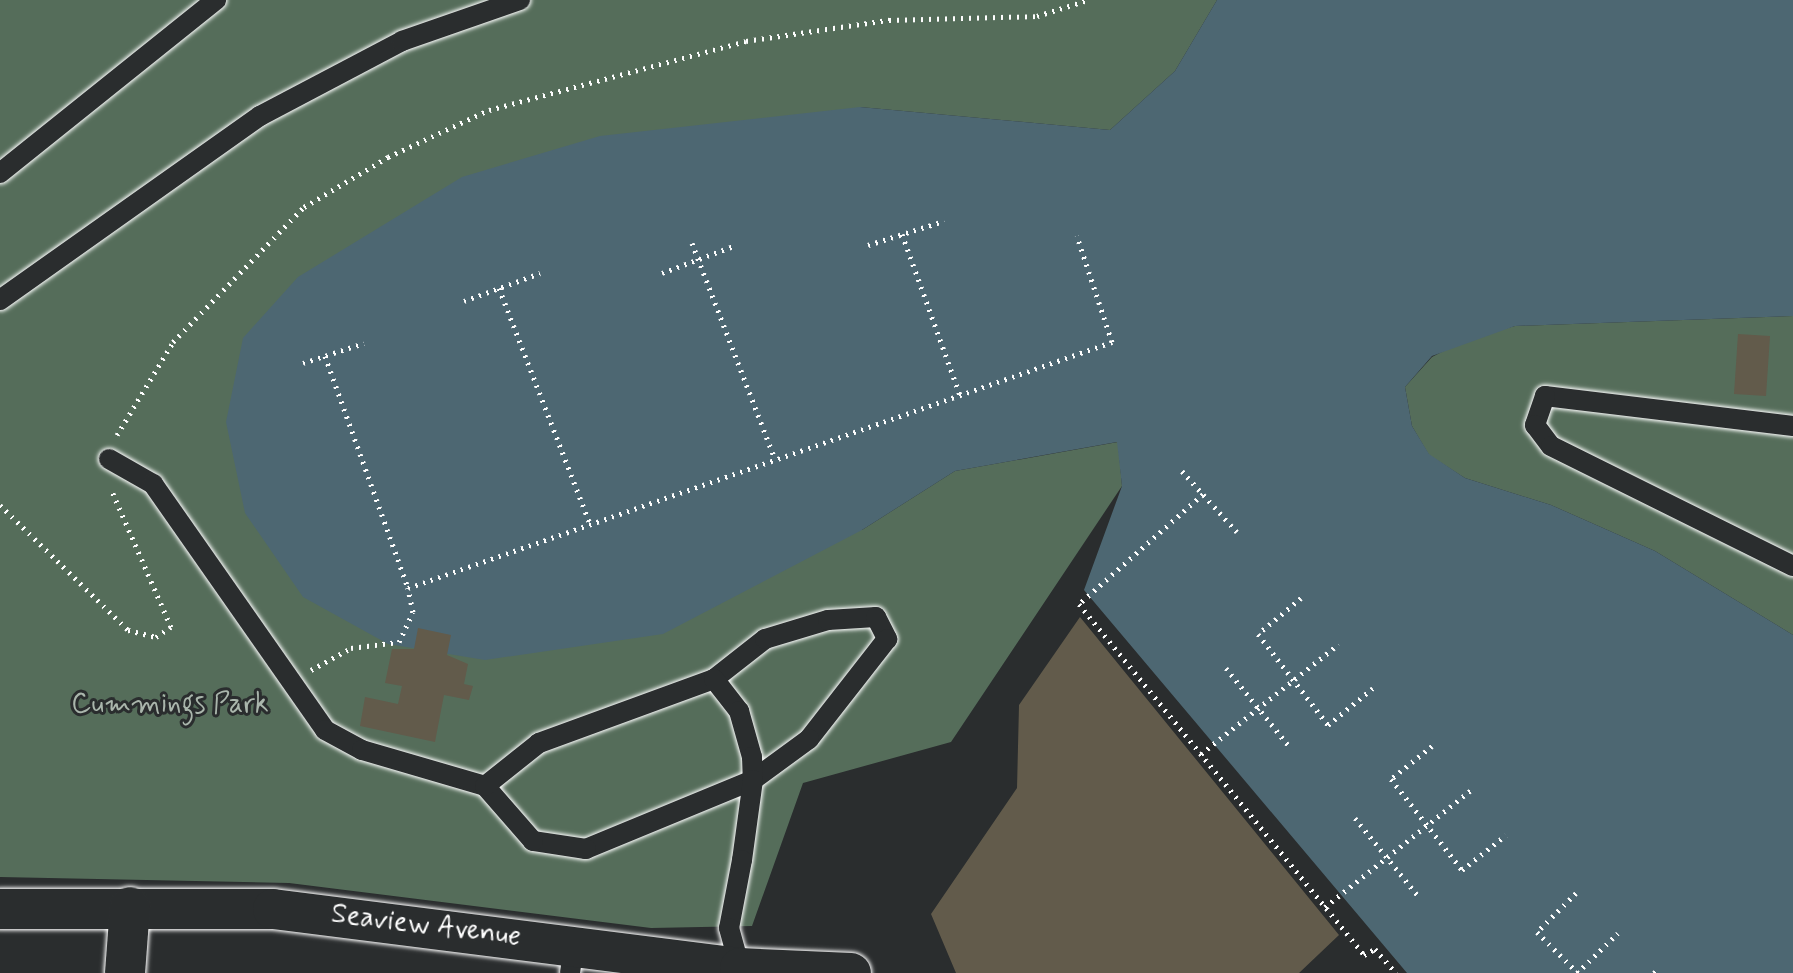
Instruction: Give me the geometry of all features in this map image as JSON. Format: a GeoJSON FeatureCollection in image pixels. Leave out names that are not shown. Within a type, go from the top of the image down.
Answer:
{"type":"FeatureCollection","features":[{"type":"Feature","properties":{"kind":"street","name":"Seaview Avenue"},"geometry":{"type":"LineString","coordinates":[[0,909],[130,907],[319,913],[572,959],[740,970],[851,973]]}},
{"type":"Feature","properties":{"kind":"street"},"geometry":{"type":"LineString","coordinates":[[125,973],[130,907]]}},
{"type":"Feature","properties":{"kind":"lane"},"geometry":{"type":"LineString","coordinates":[[0,173],[216,0]]}},
{"type":"Feature","properties":{"kind":"lane"},"geometry":{"type":"LineString","coordinates":[[0,300],[260,116],[402,41],[520,0]]}},
{"type":"Feature","properties":{"kind":"lane"},"geometry":{"type":"LineString","coordinates":[[1792,430],[1545,396],[1535,425],[1551,446],[1793,566]]}},
{"type":"Feature","properties":{"kind":"lane"},"geometry":{"type":"LineString","coordinates":[[109,459],[153,484],[293,680],[325,730],[362,750],[485,786],[533,841],[570,850],[753,780],[809,739],[887,639],[876,617],[828,620],[765,639],[714,679],[539,743],[485,786]]}},
{"type":"Feature","properties":{"kind":"lane"},"geometry":{"type":"LineString","coordinates":[[714,679],[739,711],[753,780],[729,928],[740,970]]}},
{"type":"Feature","properties":{"kind":"path"},"geometry":{"type":"LineString","coordinates":[[0,505],[128,630],[156,637],[171,627],[115,497],[109,459],[151,372],[211,297],[304,207],[388,157],[521,99],[669,56],[889,20],[1037,16],[1088,0]]}},
{"type":"Feature","properties":{"kind":"path"},"geometry":{"type":"LineString","coordinates":[[868,245],[944,221]]}},
{"type":"Feature","properties":{"kind":"path"},"geometry":{"type":"LineString","coordinates":[[902,234],[960,395]]}},
{"type":"Feature","properties":{"kind":"path"},"geometry":{"type":"LineString","coordinates":[[408,588],[1112,342],[1077,236]]}},
{"type":"Feature","properties":{"kind":"path"},"geometry":{"type":"LineString","coordinates":[[692,243],[775,459]]}},
{"type":"Feature","properties":{"kind":"path"},"geometry":{"type":"LineString","coordinates":[[662,273],[736,245]]}},
{"type":"Feature","properties":{"kind":"path"},"geometry":{"type":"LineString","coordinates":[[464,301],[540,273]]}},
{"type":"Feature","properties":{"kind":"path"},"geometry":{"type":"LineString","coordinates":[[499,288],[590,524]]}},
{"type":"Feature","properties":{"kind":"path"},"geometry":{"type":"LineString","coordinates":[[303,363],[364,343]]}},
{"type":"Feature","properties":{"kind":"path"},"geometry":{"type":"LineString","coordinates":[[293,680],[351,648],[394,646],[413,612],[408,588],[325,356]]}},
{"type":"Feature","properties":{"kind":"path"},"geometry":{"type":"LineString","coordinates":[[1182,471],[1237,532]]}},
{"type":"Feature","properties":{"kind":"path"},"geometry":{"type":"LineString","coordinates":[[1203,494],[1079,604],[1364,955],[1375,949],[1396,973]]}},
{"type":"Feature","properties":{"kind":"path"},"geometry":{"type":"LineString","coordinates":[[1301,598],[1258,634],[1328,725],[1373,688]]}},
{"type":"Feature","properties":{"kind":"path"},"geometry":{"type":"LineString","coordinates":[[1201,754],[1339,644]]}},
{"type":"Feature","properties":{"kind":"path"},"geometry":{"type":"LineString","coordinates":[[1226,668],[1289,746]]}},
{"type":"Feature","properties":{"kind":"path"},"geometry":{"type":"LineString","coordinates":[[1432,746],[1391,779],[1462,870],[1506,835]]}},
{"type":"Feature","properties":{"kind":"path"},"geometry":{"type":"LineString","coordinates":[[1325,907],[1471,790]]}},
{"type":"Feature","properties":{"kind":"path"},"geometry":{"type":"LineString","coordinates":[[1355,818],[1419,897]]}},
{"type":"Feature","properties":{"kind":"path"},"geometry":{"type":"LineString","coordinates":[[1576,893],[1537,932],[1578,973],[1618,933]]}},
{"type":"Feature","properties":{"kind":"green space","name":"Cummings Park"},"geometry":{"type":"Polygon","coordinates":[[[0,0],[1217,0],[1175,71],[1110,130],[860,107],[862,530],[955,471],[1118,442],[1122,486],[951,742],[803,783],[752,926],[651,928],[289,883],[0,877],[0,0]]]}},
{"type":"Feature","properties":{"kind":"green space"},"geometry":{"type":"Polygon","coordinates":[[[1793,316],[1793,635],[1655,551],[1551,505],[1465,478],[1429,455],[1412,426],[1405,387],[1432,357],[1465,340],[1515,326],[1793,316]]]}},
{"type":"Feature","properties":{"kind":"water"},"geometry":{"type":"Polygon","coordinates":[[[1217,0],[1793,0],[1793,316],[1515,326],[1432,356],[1405,387],[1412,426],[1429,454],[1465,478],[1551,505],[1655,551],[1793,635],[1793,973],[1407,973],[1084,590],[1122,486],[1117,442],[955,471],[862,530],[663,634],[485,660],[388,644],[303,597],[245,513],[226,422],[243,338],[298,277],[462,177],[600,136],[860,107],[1110,130],[1175,71],[1217,0]]]}},
{"type":"Feature","properties":{"kind":"building"},"geometry":{"type":"Polygon","coordinates":[[[1738,334],[1770,336],[1766,396],[1734,394],[1738,334]]]}},
{"type":"Feature","properties":{"kind":"building"},"geometry":{"type":"Polygon","coordinates":[[[1080,617],[1339,935],[1299,973],[956,973],[931,914],[1017,788],[1019,705],[1080,617]]]}},
{"type":"Feature","properties":{"kind":"building"},"geometry":{"type":"Polygon","coordinates":[[[418,628],[451,635],[447,655],[468,664],[464,684],[473,686],[469,700],[444,695],[435,742],[360,726],[365,697],[398,704],[402,686],[385,683],[392,649],[414,649],[418,628]]]}}]}
